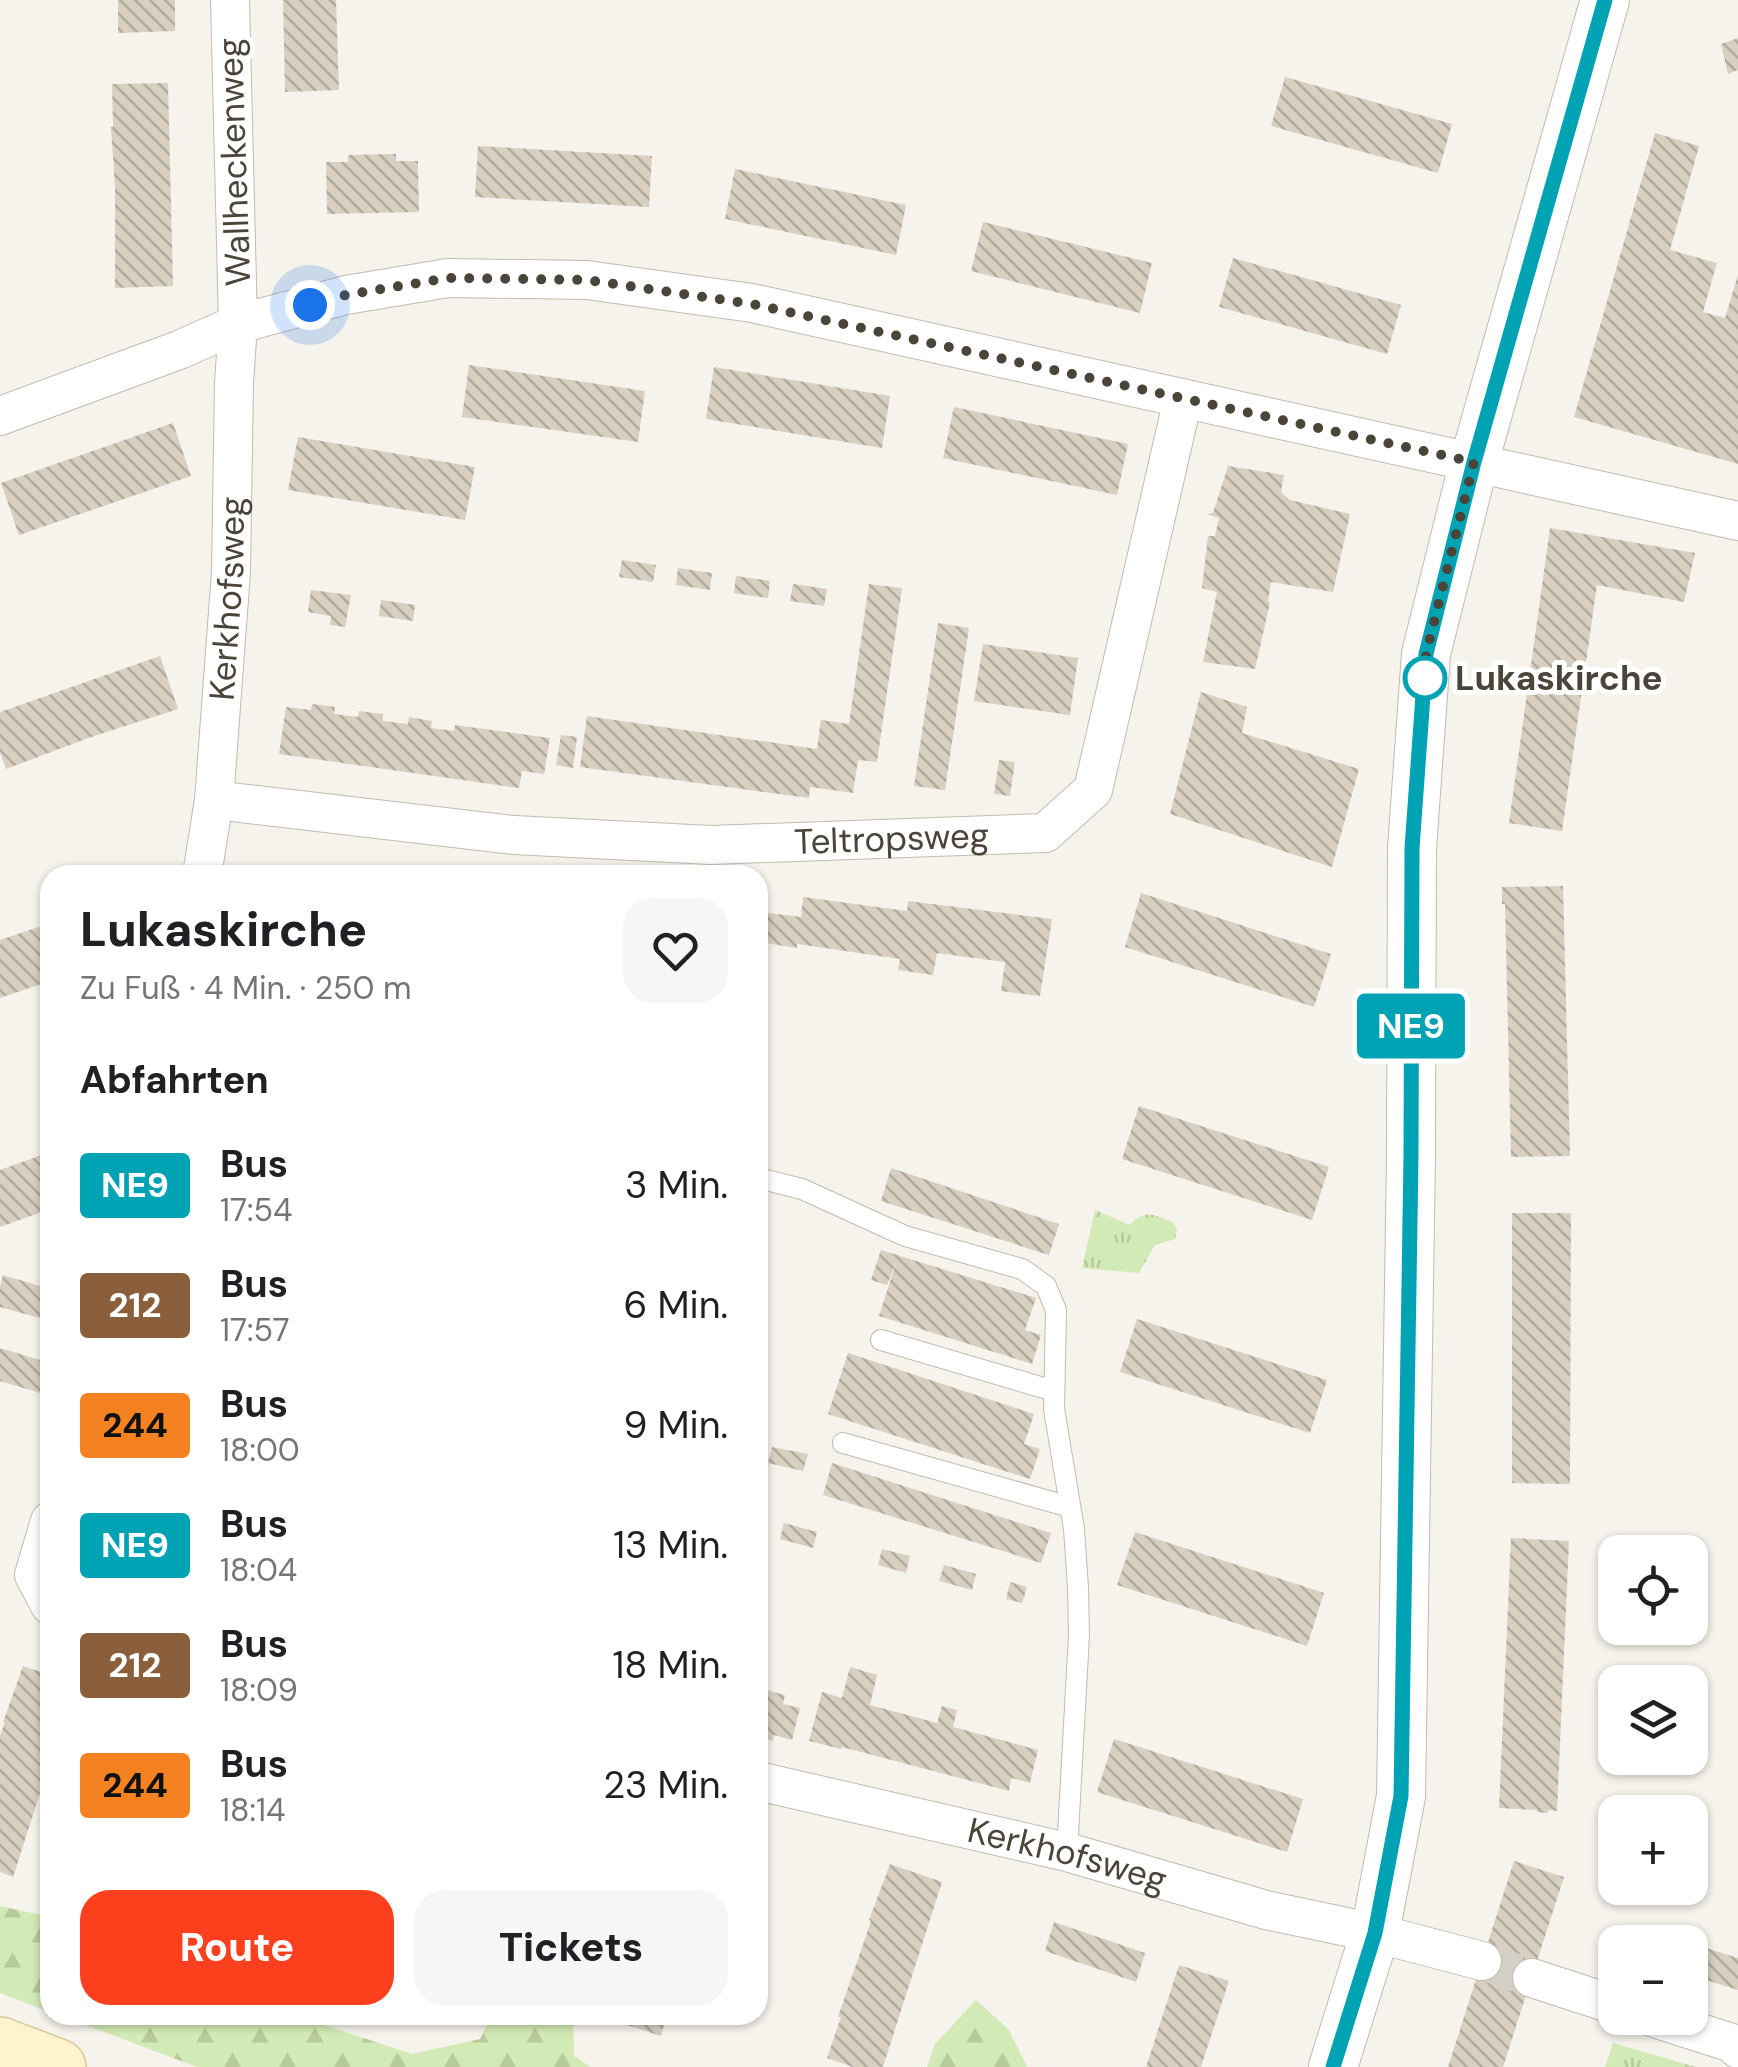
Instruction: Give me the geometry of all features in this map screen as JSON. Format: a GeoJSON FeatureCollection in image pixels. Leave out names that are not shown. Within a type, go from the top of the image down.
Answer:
{"type":"FeatureCollection","features":[{"type":"Feature","properties":{"kind":"main road"},"geometry":{"type":"LineString","coordinates":[[0,2045],[58,2067]]}},
{"type":"Feature","properties":{"kind":"street","name":"Wallheckenweg"},"geometry":{"type":"LineString","coordinates":[[230,0],[238,324]]}},
{"type":"Feature","properties":{"kind":"street"},"geometry":{"type":"LineString","coordinates":[[1333,2067],[1375,1933],[1401,1796],[1414,829],[1426,654],[1474,462],[1605,0]]}},
{"type":"Feature","properties":{"kind":"street"},"geometry":{"type":"LineString","coordinates":[[0,416],[238,324],[346,295],[448,278],[587,280],[752,304],[1738,521]]}},
{"type":"Feature","properties":{"kind":"street","name":"Kerkhofsweg"},"geometry":{"type":"LineString","coordinates":[[204,865],[214,800],[231,572],[238,324]]}},
{"type":"Feature","properties":{"kind":"street","name":"Teltropsweg"},"geometry":{"type":"LineString","coordinates":[[214,800],[514,835],[711,845],[1045,833],[1093,790],[1183,398]]}},
{"type":"Feature","properties":{"kind":"street"},"geometry":{"type":"LineString","coordinates":[[40,1555],[34,1575],[40,1586]]}},
{"type":"Feature","properties":{"kind":"street","name":"Kerkhofsweg"},"geometry":{"type":"LineString","coordinates":[[768,1784],[1067,1852],[1266,1910],[1482,1961]]}},
{"type":"Feature","properties":{"kind":"street"},"geometry":{"type":"LineString","coordinates":[[1532,1978],[1598,1999]]}},
{"type":"Feature","properties":{"kind":"street"},"geometry":{"type":"LineString","coordinates":[[1707,2035],[1738,2049]]}},
{"type":"Feature","properties":{"kind":"lane"},"geometry":{"type":"LineString","coordinates":[[768,1180],[802,1189],[905,1236],[1022,1269],[1046,1286],[1056,1310],[1054,1409],[1074,1529],[1079,1635],[1067,1852]]}},
{"type":"Feature","properties":{"kind":"lane"},"geometry":{"type":"LineString","coordinates":[[881,1340],[1054,1391]]}},
{"type":"Feature","properties":{"kind":"lane"},"geometry":{"type":"LineString","coordinates":[[843,1443],[1070,1507]]}},
{"type":"Feature","properties":{"kind":"green space"},"geometry":{"type":"Polygon","coordinates":[[[1095,1210],[1130,1225],[1146,1215],[1161,1218],[1174,1223],[1175,1239],[1155,1245],[1139,1273],[1082,1268],[1095,1210]]]}},
{"type":"Feature","properties":{"kind":"green space"},"geometry":{"type":"Polygon","coordinates":[[[0,1906],[40,1915],[40,2008],[0,1993],[0,1906]]]}},
{"type":"Feature","properties":{"kind":"green space"},"geometry":{"type":"Polygon","coordinates":[[[976,2000],[1008,2029],[1027,2067],[927,2067],[935,2044],[976,2000]]]}},
{"type":"Feature","properties":{"kind":"green space"},"geometry":{"type":"Polygon","coordinates":[[[86,2025],[324,2025],[412,2054],[480,2039],[487,2025],[573,2025],[574,2056],[591,2067],[197,2067],[86,2025]]]}},
{"type":"Feature","properties":{"kind":"green space"},"geometry":{"type":"Polygon","coordinates":[[[1613,2043],[1696,2067],[1605,2067],[1613,2043]]]}},
{"type":"Feature","properties":{"kind":"building"},"geometry":{"type":"Polygon","coordinates":[[[118,0],[175,0],[175,31],[118,33],[118,0]]]}},
{"type":"Feature","properties":{"kind":"building"},"geometry":{"type":"Polygon","coordinates":[[[283,0],[336,0],[339,90],[285,92],[283,0]]]}},
{"type":"Feature","properties":{"kind":"building"},"geometry":{"type":"Polygon","coordinates":[[[1738,38],[1738,70],[1728,74],[1721,44],[1738,38]]]}},
{"type":"Feature","properties":{"kind":"building"},"geometry":{"type":"Polygon","coordinates":[[[1285,77],[1452,124],[1438,173],[1271,126],[1285,77]]]}},
{"type":"Feature","properties":{"kind":"building"},"geometry":{"type":"Polygon","coordinates":[[[168,83],[173,286],[115,288],[112,84],[168,83]]]}},
{"type":"Feature","properties":{"kind":"building"},"geometry":{"type":"Polygon","coordinates":[[[1655,133],[1699,146],[1670,250],[1717,263],[1703,312],[1725,318],[1738,275],[1738,464],[1574,417],[1655,133]]]}},
{"type":"Feature","properties":{"kind":"building"},"geometry":{"type":"Polygon","coordinates":[[[478,146],[652,156],[649,207],[475,197],[478,146]]]}},
{"type":"Feature","properties":{"kind":"building"},"geometry":{"type":"Polygon","coordinates":[[[396,154],[396,161],[418,161],[419,212],[327,214],[326,162],[348,162],[348,155],[396,154]]]}},
{"type":"Feature","properties":{"kind":"building"},"geometry":{"type":"Polygon","coordinates":[[[735,169],[906,205],[896,255],[725,219],[735,169]]]}},
{"type":"Feature","properties":{"kind":"building"},"geometry":{"type":"Polygon","coordinates":[[[983,222],[1152,263],[1140,313],[971,271],[983,222]]]}},
{"type":"Feature","properties":{"kind":"building"},"geometry":{"type":"Polygon","coordinates":[[[1233,258],[1401,305],[1387,354],[1219,307],[1233,258]]]}},
{"type":"Feature","properties":{"kind":"building"},"geometry":{"type":"Polygon","coordinates":[[[469,365],[645,391],[638,442],[462,417],[469,365]]]}},
{"type":"Feature","properties":{"kind":"building"},"geometry":{"type":"Polygon","coordinates":[[[714,367],[890,396],[882,448],[706,419],[714,367]]]}},
{"type":"Feature","properties":{"kind":"building"},"geometry":{"type":"Polygon","coordinates":[[[954,407],[1128,444],[1117,495],[943,458],[954,407]]]}},
{"type":"Feature","properties":{"kind":"building"},"geometry":{"type":"Polygon","coordinates":[[[173,423],[191,476],[19,535],[1,483],[173,423]]]}},
{"type":"Feature","properties":{"kind":"building"},"geometry":{"type":"Polygon","coordinates":[[[298,437],[475,467],[465,520],[288,490],[298,437]]]}},
{"type":"Feature","properties":{"kind":"building"},"geometry":{"type":"Polygon","coordinates":[[[1228,466],[1284,475],[1281,492],[1290,500],[1350,514],[1333,592],[1271,582],[1255,669],[1203,662],[1217,592],[1202,588],[1208,536],[1215,536],[1219,518],[1206,514],[1213,513],[1228,466]]]}},
{"type":"Feature","properties":{"kind":"building"},"geometry":{"type":"Polygon","coordinates":[[[1550,528],[1695,553],[1684,602],[1597,585],[1562,831],[1509,823],[1550,528]]]}},
{"type":"Feature","properties":{"kind":"building"},"geometry":{"type":"Polygon","coordinates":[[[622,560],[656,565],[653,582],[619,577],[622,560]]]}},
{"type":"Feature","properties":{"kind":"building"},"geometry":{"type":"Polygon","coordinates":[[[678,568],[712,573],[710,590],[676,585],[678,568]]]}},
{"type":"Feature","properties":{"kind":"building"},"geometry":{"type":"Polygon","coordinates":[[[736,576],[770,581],[768,598],[734,593],[736,576]]]}},
{"type":"Feature","properties":{"kind":"building"},"geometry":{"type":"Polygon","coordinates":[[[793,584],[827,589],[824,606],[790,601],[793,584]]]}},
{"type":"Feature","properties":{"kind":"building"},"geometry":{"type":"Polygon","coordinates":[[[869,584],[902,588],[877,762],[858,760],[853,793],[810,787],[809,798],[580,767],[587,716],[817,749],[821,720],[849,724],[869,584]]]}},
{"type":"Feature","properties":{"kind":"building"},"geometry":{"type":"Polygon","coordinates":[[[311,590],[351,595],[345,627],[330,625],[331,616],[308,612],[311,590]]]}},
{"type":"Feature","properties":{"kind":"building"},"geometry":{"type":"Polygon","coordinates":[[[381,600],[415,605],[413,621],[379,616],[381,600]]]}},
{"type":"Feature","properties":{"kind":"building"},"geometry":{"type":"Polygon","coordinates":[[[938,623],[969,628],[945,790],[914,786],[938,623]]]}},
{"type":"Feature","properties":{"kind":"building"},"geometry":{"type":"Polygon","coordinates":[[[983,644],[1078,658],[1070,715],[974,701],[983,644]]]}},
{"type":"Feature","properties":{"kind":"building"},"geometry":{"type":"Polygon","coordinates":[[[160,656],[178,709],[6,769],[0,752],[0,712],[160,656]]]}},
{"type":"Feature","properties":{"kind":"building"},"geometry":{"type":"Polygon","coordinates":[[[1201,692],[1247,707],[1242,733],[1359,769],[1332,867],[1170,814],[1201,692]]]}},
{"type":"Feature","properties":{"kind":"building"},"geometry":{"type":"Polygon","coordinates":[[[312,704],[335,707],[334,714],[383,714],[383,721],[408,724],[409,717],[432,721],[431,728],[454,731],[455,725],[550,738],[544,774],[522,771],[519,788],[279,754],[286,707],[311,710],[312,704]]]}},
{"type":"Feature","properties":{"kind":"building"},"geometry":{"type":"Polygon","coordinates":[[[561,735],[577,737],[573,768],[556,765],[561,735]]]}},
{"type":"Feature","properties":{"kind":"building"},"geometry":{"type":"Polygon","coordinates":[[[999,760],[1015,762],[1010,796],[994,794],[999,760]]]}},
{"type":"Feature","properties":{"kind":"building"},"geometry":{"type":"Polygon","coordinates":[[[1563,886],[1570,1156],[1511,1157],[1502,887],[1563,886]]]}},
{"type":"Feature","properties":{"kind":"building"},"geometry":{"type":"Polygon","coordinates":[[[1141,893],[1331,954],[1314,1007],[1125,947],[1141,893]]]}},
{"type":"Feature","properties":{"kind":"building"},"geometry":{"type":"Polygon","coordinates":[[[803,897],[907,911],[908,901],[1052,919],[1040,996],[1001,991],[1005,962],[937,953],[933,975],[898,970],[900,959],[768,944],[768,913],[801,917],[803,897]]]}},
{"type":"Feature","properties":{"kind":"building"},"geometry":{"type":"Polygon","coordinates":[[[40,926],[40,984],[0,998],[0,940],[40,926]]]}},
{"type":"Feature","properties":{"kind":"building"},"geometry":{"type":"Polygon","coordinates":[[[1139,1106],[1329,1167],[1312,1220],[1122,1159],[1139,1106]]]}},
{"type":"Feature","properties":{"kind":"building"},"geometry":{"type":"Polygon","coordinates":[[[40,1156],[40,1213],[0,1227],[0,1170],[40,1156]]]}},
{"type":"Feature","properties":{"kind":"building"},"geometry":{"type":"Polygon","coordinates":[[[891,1168],[1059,1224],[1049,1255],[881,1201],[891,1168]]]}},
{"type":"Feature","properties":{"kind":"building"},"geometry":{"type":"Polygon","coordinates":[[[1512,1213],[1571,1213],[1570,1484],[1512,1483],[1512,1213]]]}},
{"type":"Feature","properties":{"kind":"building"},"geometry":{"type":"Polygon","coordinates":[[[881,1250],[1036,1298],[1025,1330],[1041,1335],[1032,1364],[879,1316],[897,1260],[887,1285],[871,1280],[881,1250]]]}},
{"type":"Feature","properties":{"kind":"building"},"geometry":{"type":"Polygon","coordinates":[[[3,1275],[40,1286],[40,1318],[0,1307],[3,1275]]]}},
{"type":"Feature","properties":{"kind":"building"},"geometry":{"type":"Polygon","coordinates":[[[1137,1319],[1327,1380],[1310,1433],[1120,1372],[1137,1319]]]}},
{"type":"Feature","properties":{"kind":"building"},"geometry":{"type":"Polygon","coordinates":[[[0,1348],[40,1360],[40,1393],[0,1381],[0,1348]]]}},
{"type":"Feature","properties":{"kind":"building"},"geometry":{"type":"Polygon","coordinates":[[[848,1353],[1034,1414],[1024,1444],[1040,1449],[1030,1479],[828,1414],[848,1353]]]}},
{"type":"Feature","properties":{"kind":"building"},"geometry":{"type":"Polygon","coordinates":[[[772,1447],[808,1454],[803,1471],[768,1463],[772,1447]]]}},
{"type":"Feature","properties":{"kind":"building"},"geometry":{"type":"Polygon","coordinates":[[[832,1463],[1051,1533],[1041,1563],[823,1495],[832,1463]]]}},
{"type":"Feature","properties":{"kind":"building"},"geometry":{"type":"Polygon","coordinates":[[[784,1523],[817,1532],[813,1548],[780,1539],[784,1523]]]}},
{"type":"Feature","properties":{"kind":"building"},"geometry":{"type":"Polygon","coordinates":[[[1135,1532],[1324,1593],[1307,1646],[1117,1585],[1135,1532]]]}},
{"type":"Feature","properties":{"kind":"building"},"geometry":{"type":"Polygon","coordinates":[[[1511,1538],[1569,1541],[1557,1811],[1548,1813],[1499,1808],[1511,1538]]]}},
{"type":"Feature","properties":{"kind":"building"},"geometry":{"type":"Polygon","coordinates":[[[882,1549],[910,1556],[906,1573],[878,1565],[882,1549]]]}},
{"type":"Feature","properties":{"kind":"building"},"geometry":{"type":"Polygon","coordinates":[[[944,1565],[976,1574],[972,1590],[939,1581],[944,1565]]]}},
{"type":"Feature","properties":{"kind":"building"},"geometry":{"type":"Polygon","coordinates":[[[1010,1582],[1027,1587],[1022,1603],[1006,1599],[1010,1582]]]}},
{"type":"Feature","properties":{"kind":"building"},"geometry":{"type":"Polygon","coordinates":[[[23,1666],[40,1672],[40,1793],[13,1877],[0,1872],[3,1722],[23,1666]]]}},
{"type":"Feature","properties":{"kind":"building"},"geometry":{"type":"Polygon","coordinates":[[[850,1667],[877,1675],[870,1705],[937,1723],[942,1706],[957,1710],[953,1727],[1038,1750],[1030,1783],[1011,1778],[1009,1791],[809,1741],[822,1692],[842,1698],[850,1667]]]}},
{"type":"Feature","properties":{"kind":"building"},"geometry":{"type":"Polygon","coordinates":[[[768,1691],[785,1695],[783,1704],[800,1708],[792,1740],[774,1735],[773,1741],[768,1740],[768,1691]]]}},
{"type":"Feature","properties":{"kind":"building"},"geometry":{"type":"Polygon","coordinates":[[[1114,1739],[1303,1799],[1287,1852],[1097,1792],[1114,1739]]]}},
{"type":"Feature","properties":{"kind":"building"},"geometry":{"type":"Polygon","coordinates":[[[1514,1861],[1564,1877],[1503,2067],[1448,2067],[1514,1861]]]}},
{"type":"Feature","properties":{"kind":"building"},"geometry":{"type":"Polygon","coordinates":[[[890,1864],[942,1882],[883,2067],[853,2067],[827,2058],[890,1864]]]}},
{"type":"Feature","properties":{"kind":"building"},"geometry":{"type":"Polygon","coordinates":[[[1054,1922],[1145,1953],[1136,1982],[1045,1951],[1054,1922]]]}},
{"type":"Feature","properties":{"kind":"building"},"geometry":{"type":"Polygon","coordinates":[[[1708,1949],[1738,1958],[1738,1990],[1708,1981],[1708,1949]]]}},
{"type":"Feature","properties":{"kind":"building"},"geometry":{"type":"Polygon","coordinates":[[[1179,1965],[1229,1981],[1201,2067],[1146,2067],[1179,1965]]]}},
{"type":"Feature","properties":{"kind":"building"},"geometry":{"type":"Polygon","coordinates":[[[627,2025],[664,2025],[661,2036],[627,2025]]]}},
{"type":"Feature","properties":{"kind":"tunnel"},"geometry":{"type":"LineString","coordinates":[[1482,1961],[1532,1978]]}},
{"type":"Feature","properties":{"kind":"bus line","name":"NE9"},"geometry":{"type":"LineString","coordinates":[[1333,2067],[1375,1933],[1401,1796],[1412,848],[1426,654],[1474,462],[1605,0]]}},
{"type":"Feature","properties":{"kind":"place","name":"Lukaskirche"},"geometry":{"type":"Point","coordinates":[1425,678]}},
{"type":"Feature","properties":{"kind":"route"},"geometry":{"type":"LineString","coordinates":[[310,305],[448,278],[587,280],[752,304],[1474,462],[1426,654],[1424,693],[1425,678]]}}]}
